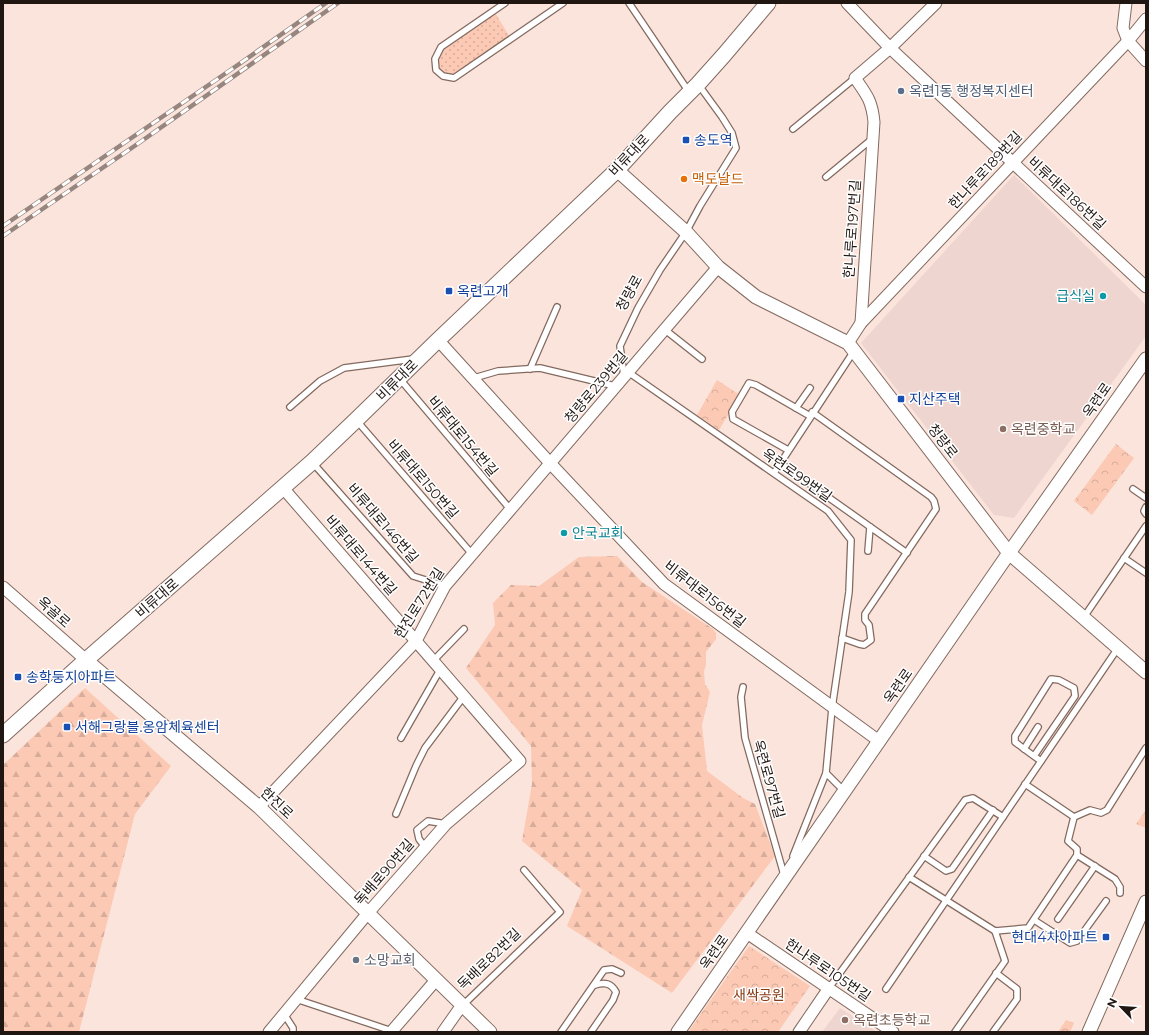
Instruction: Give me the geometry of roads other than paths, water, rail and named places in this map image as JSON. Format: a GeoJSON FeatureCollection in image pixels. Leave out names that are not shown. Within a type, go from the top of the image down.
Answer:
{"type":"FeatureCollection","features":[{"type":"Feature","properties":{"kind":"main road","name":"비류대로"},"geometry":{"type":"LineString","coordinates":[[3,735],[86,660],[283,488],[356,420],[398,378],[617,170],[724,55],[768,3]]}},
{"type":"Feature","properties":{"kind":"street","name":"비류대로186번길"},"geometry":{"type":"LineString","coordinates":[[846,3],[890,48],[1146,287]]}},
{"type":"Feature","properties":{"kind":"street"},"geometry":{"type":"LineString","coordinates":[[855,78],[890,48],[936,3]]}},
{"type":"Feature","properties":{"kind":"street"},"geometry":{"type":"LineString","coordinates":[[1126,3],[1123,28],[1128,41],[1146,61]]}},
{"type":"Feature","properties":{"kind":"street","name":"한나루로189번길"},"geometry":{"type":"LineString","coordinates":[[851,347],[861,323],[1128,41],[1146,19]]}},
{"type":"Feature","properties":{"kind":"street","name":"한나루로197번길"},"geometry":{"type":"LineString","coordinates":[[855,78],[869,98],[872,109],[874,137],[861,323]]}},
{"type":"Feature","properties":{"kind":"street","name":"청량로"},"geometry":{"type":"LineString","coordinates":[[617,170],[686,232],[718,267],[756,298],[851,347],[1009,553],[1146,672]]}},
{"type":"Feature","properties":{"kind":"street","name":"청량로239번길"},"geometry":{"type":"LineString","coordinates":[[550,463],[614,386],[718,267]]}},
{"type":"Feature","properties":{"kind":"street","name":"비류대로156번길"},"geometry":{"type":"LineString","coordinates":[[438,340],[550,463],[664,584],[878,741]]}},
{"type":"Feature","properties":{"kind":"street","name":"옥련로"},"geometry":{"type":"LineString","coordinates":[[678,1032],[878,741],[1146,359]]}},
{"type":"Feature","properties":{"kind":"street","name":"한진로72번길"},"geometry":{"type":"LineString","coordinates":[[259,807],[416,641],[445,586],[550,463]]}},
{"type":"Feature","properties":{"kind":"street","name":"비류대로144번길"},"geometry":{"type":"LineString","coordinates":[[283,488],[520,760]]}},
{"type":"Feature","properties":{"kind":"street","name":"옥골로"},"geometry":{"type":"LineString","coordinates":[[3,587],[86,660]]}},
{"type":"Feature","properties":{"kind":"street","name":"한진로"},"geometry":{"type":"LineString","coordinates":[[86,660],[259,807],[490,1032]]}},
{"type":"Feature","properties":{"kind":"street","name":"독배로90번길"},"geometry":{"type":"LineString","coordinates":[[269,1032],[368,913],[446,824],[520,760]]}},
{"type":"Feature","properties":{"kind":"street"},"geometry":{"type":"LineString","coordinates":[[1089,1032],[1144,910]]}},
{"type":"Feature","properties":{"kind":"street","name":"한나루로105번길"},"geometry":{"type":"LineString","coordinates":[[747,933],[893,1032]]}},
{"type":"Feature","properties":{"kind":"street"},"geometry":{"type":"LineString","coordinates":[[391,1032],[436,980]]}},
{"type":"Feature","properties":{"kind":"street"},"geometry":{"type":"LineString","coordinates":[[799,1032],[829,988]]}},
{"type":"Feature","properties":{"kind":"street","name":"독배로82번길"},"geometry":{"type":"LineString","coordinates":[[443,1032],[462,1005]]}},
{"type":"Feature","properties":{"kind":"lane"},"geometry":{"type":"LineString","coordinates":[[505,3],[441,47],[435,59],[436,70],[443,76],[454,78],[563,3]]}},
{"type":"Feature","properties":{"kind":"lane"},"geometry":{"type":"LineString","coordinates":[[629,3],[693,88],[722,117],[732,133],[736,148],[700,206],[686,232]]}},
{"type":"Feature","properties":{"kind":"lane"},"geometry":{"type":"LineString","coordinates":[[793,129],[855,78]]}},
{"type":"Feature","properties":{"kind":"lane","name":"한나루로197번길"},"geometry":{"type":"LineString","coordinates":[[826,177],[874,137]]}},
{"type":"Feature","properties":{"kind":"lane","name":"청량로"},"geometry":{"type":"LineString","coordinates":[[626,374],[620,346],[638,308],[660,270],[686,232]]}},
{"type":"Feature","properties":{"kind":"lane"},"geometry":{"type":"LineString","coordinates":[[530,369],[558,307]]}},
{"type":"Feature","properties":{"kind":"lane"},"geometry":{"type":"LineString","coordinates":[[664,329],[702,359]]}},
{"type":"Feature","properties":{"kind":"lane"},"geometry":{"type":"LineString","coordinates":[[774,473],[851,347]]}},
{"type":"Feature","properties":{"kind":"lane"},"geometry":{"type":"LineString","coordinates":[[290,407],[320,381],[344,368],[419,358]]}},
{"type":"Feature","properties":{"kind":"lane","name":"청량로239번길"},"geometry":{"type":"LineString","coordinates":[[474,378],[498,371],[540,368],[614,386]]}},
{"type":"Feature","properties":{"kind":"lane","name":"옥련로99번길"},"geometry":{"type":"LineString","coordinates":[[626,374],[828,511],[851,540],[849,592],[832,708],[826,773],[785,876]]}},
{"type":"Feature","properties":{"kind":"lane","name":"비류대로154번길"},"geometry":{"type":"LineString","coordinates":[[398,378],[510,509]]}},
{"type":"Feature","properties":{"kind":"lane"},"geometry":{"type":"LineString","coordinates":[[788,450],[733,419],[732,412],[749,383],[756,385],[796,408],[811,414],[934,501],[936,509],[865,614],[865,620],[869,625],[871,640],[864,645],[842,638]]}},
{"type":"Feature","properties":{"kind":"lane"},"geometry":{"type":"LineString","coordinates":[[796,408],[810,388]]}},
{"type":"Feature","properties":{"kind":"lane","name":"비류대로150번길"},"geometry":{"type":"LineString","coordinates":[[356,420],[472,554]]}},
{"type":"Feature","properties":{"kind":"lane","name":"비류대로146번길"},"geometry":{"type":"LineString","coordinates":[[312,462],[413,576],[445,586]]}},
{"type":"Feature","properties":{"kind":"lane"},"geometry":{"type":"LineString","coordinates":[[780,463],[907,553]]}},
{"type":"Feature","properties":{"kind":"lane"},"geometry":{"type":"LineString","coordinates":[[1133,489],[1146,498]]}},
{"type":"Feature","properties":{"kind":"lane"},"geometry":{"type":"LineString","coordinates":[[1146,508],[1144,512],[1146,514]]}},
{"type":"Feature","properties":{"kind":"lane"},"geometry":{"type":"LineString","coordinates":[[868,551],[870,527]]}},
{"type":"Feature","properties":{"kind":"lane"},"geometry":{"type":"LineString","coordinates":[[1084,618],[1146,528]]}},
{"type":"Feature","properties":{"kind":"lane"},"geometry":{"type":"LineString","coordinates":[[1124,558],[1146,573]]}},
{"type":"Feature","properties":{"kind":"lane"},"geometry":{"type":"LineString","coordinates":[[433,661],[464,629]]}},
{"type":"Feature","properties":{"kind":"lane"},"geometry":{"type":"LineString","coordinates":[[886,989],[1118,648]]}},
{"type":"Feature","properties":{"kind":"lane"},"geometry":{"type":"LineString","coordinates":[[401,738],[440,670]]}},
{"type":"Feature","properties":{"kind":"lane"},"geometry":{"type":"LineString","coordinates":[[1034,756],[1076,696],[1074,688],[1059,680],[1052,679],[1014,736],[1015,742],[1024,749],[1041,761]]}},
{"type":"Feature","properties":{"kind":"lane","name":"옥련로97번길"},"geometry":{"type":"LineString","coordinates":[[743,687],[741,697],[745,738],[785,876]]}},
{"type":"Feature","properties":{"kind":"lane"},"geometry":{"type":"LineString","coordinates":[[396,814],[425,748],[464,696]]}},
{"type":"Feature","properties":{"kind":"lane"},"geometry":{"type":"LineString","coordinates":[[1024,749],[1038,727]]}},
{"type":"Feature","properties":{"kind":"lane"},"geometry":{"type":"LineString","coordinates":[[1074,816],[1090,810],[1101,813],[1107,810],[1146,748]]}},
{"type":"Feature","properties":{"kind":"lane"},"geometry":{"type":"LineString","coordinates":[[826,773],[844,791]]}},
{"type":"Feature","properties":{"kind":"lane"},"geometry":{"type":"LineString","coordinates":[[1025,784],[1074,816]]}},
{"type":"Feature","properties":{"kind":"lane"},"geometry":{"type":"LineString","coordinates":[[829,988],[965,800],[973,798],[1003,817]]}},
{"type":"Feature","properties":{"kind":"lane"},"geometry":{"type":"LineString","coordinates":[[924,856],[946,871],[952,869],[992,810]]}},
{"type":"Feature","properties":{"kind":"lane"},"geometry":{"type":"LineString","coordinates":[[909,877],[995,931],[1028,928],[1077,855],[1077,849],[1068,841],[1074,816]]}},
{"type":"Feature","properties":{"kind":"lane"},"geometry":{"type":"LineString","coordinates":[[425,847],[419,839],[417,830],[428,821],[446,824]]}},
{"type":"Feature","properties":{"kind":"lane"},"geometry":{"type":"LineString","coordinates":[[1077,855],[1115,879],[1120,887],[1120,893]]}},
{"type":"Feature","properties":{"kind":"lane"},"geometry":{"type":"LineString","coordinates":[[1058,919],[1095,866]]}},
{"type":"Feature","properties":{"kind":"lane","name":"독배로82번길"},"geometry":{"type":"LineString","coordinates":[[462,1005],[560,912],[524,870]]}},
{"type":"Feature","properties":{"kind":"lane"},"geometry":{"type":"LineString","coordinates":[[1034,920],[1070,943],[1077,941],[1106,901]]}},
{"type":"Feature","properties":{"kind":"lane"},"geometry":{"type":"LineString","coordinates":[[955,1032],[1005,961],[995,931]]}},
{"type":"Feature","properties":{"kind":"lane"},"geometry":{"type":"LineString","coordinates":[[561,1032],[604,970],[612,969],[621,973]]}},
{"type":"Feature","properties":{"kind":"lane"},"geometry":{"type":"LineString","coordinates":[[993,1032],[1016,999],[1017,989],[996,973]]}},
{"type":"Feature","properties":{"kind":"lane"},"geometry":{"type":"LineString","coordinates":[[591,1032],[613,1000],[616,992],[613,986],[608,983],[595,985]]}},
{"type":"Feature","properties":{"kind":"lane"},"geometry":{"type":"LineString","coordinates":[[296,999],[391,1032]]}},
{"type":"Feature","properties":{"kind":"lane"},"geometry":{"type":"LineString","coordinates":[[284,1014],[293,1028],[293,1032]]}},
{"type":"Feature","properties":{"kind":"railway"},"geometry":{"type":"LineString","coordinates":[[3,226],[326,3]]}},
{"type":"Feature","properties":{"kind":"railway"},"geometry":{"type":"LineString","coordinates":[[3,236],[136,145],[338,3]]}},
{"type":"Feature","properties":{"kind":"place","name":"옥련1동 행정복지센터"},"geometry":{"type":"Point","coordinates":[901,91]}},
{"type":"Feature","properties":{"kind":"place","name":"송도역"},"geometry":{"type":"Point","coordinates":[686,140]}},
{"type":"Feature","properties":{"kind":"place","name":"맥도날드"},"geometry":{"type":"Point","coordinates":[684,179]}},
{"type":"Feature","properties":{"kind":"place","name":"옥련고개"},"geometry":{"type":"Point","coordinates":[449,291]}},
{"type":"Feature","properties":{"kind":"place","name":"급식실"},"geometry":{"type":"Point","coordinates":[1103,296]}},
{"type":"Feature","properties":{"kind":"place","name":"지산주택"},"geometry":{"type":"Point","coordinates":[901,399]}},
{"type":"Feature","properties":{"kind":"place","name":"옥련중학교"},"geometry":{"type":"Point","coordinates":[1003,429]}},
{"type":"Feature","properties":{"kind":"place","name":"안국교회"},"geometry":{"type":"Point","coordinates":[564,533]}},
{"type":"Feature","properties":{"kind":"place","name":"송학둥지아파트"},"geometry":{"type":"Point","coordinates":[18,677]}},
{"type":"Feature","properties":{"kind":"place","name":"서해그랑블.옹암체육센터"},"geometry":{"type":"Point","coordinates":[67,727]}},
{"type":"Feature","properties":{"kind":"place","name":"현대4차아파트"},"geometry":{"type":"Point","coordinates":[1106,937]}},
{"type":"Feature","properties":{"kind":"place","name":"소망교회"},"geometry":{"type":"Point","coordinates":[356,960]}},
{"type":"Feature","properties":{"kind":"place","name":"옥련초등학교"},"geometry":{"type":"Point","coordinates":[845,1020]}},
{"type":"Feature","properties":{"kind":"park label","name":"새싹공원"},"geometry":{"type":"Point","coordinates":[759,995]}}]}
